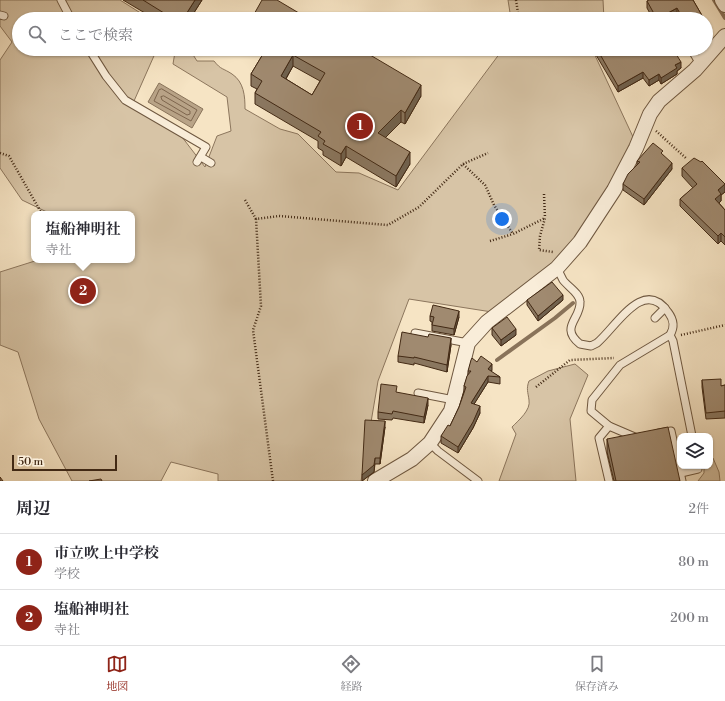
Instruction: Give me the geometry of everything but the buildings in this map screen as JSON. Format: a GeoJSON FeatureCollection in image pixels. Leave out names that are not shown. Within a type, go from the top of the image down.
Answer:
{"type":"FeatureCollection","features":[{"type":"Feature","properties":{"kind":"street"},"geometry":{"type":"LineString","coordinates":[[722,0],[725,6]]}},
{"type":"Feature","properties":{"kind":"street"},"geometry":{"type":"LineString","coordinates":[[713,49],[725,36]]}},
{"type":"Feature","properties":{"kind":"street"},"geometry":{"type":"LineString","coordinates":[[375,481],[412,459],[430,443],[451,411],[468,343],[487,322],[557,268],[580,242],[608,199],[636,148],[646,124],[659,101],[707,56]]}},
{"type":"Feature","properties":{"kind":"lane"},"geometry":{"type":"LineString","coordinates":[[61,0],[67,12]]}},
{"type":"Feature","properties":{"kind":"lane"},"geometry":{"type":"LineString","coordinates":[[93,56],[106,76],[125,100],[206,147],[199,159],[212,163]]}},
{"type":"Feature","properties":{"kind":"lane"},"geometry":{"type":"LineString","coordinates":[[695,56],[700,64]]}},
{"type":"Feature","properties":{"kind":"lane"},"geometry":{"type":"LineString","coordinates":[[557,268],[563,279],[580,297],[581,304],[571,327],[571,334],[580,344],[591,346],[597,343],[633,306],[642,300],[652,300],[665,308],[672,317],[674,324],[670,335],[620,365],[592,400],[591,411],[609,426],[635,438],[671,431],[682,481]]}},
{"type":"Feature","properties":{"kind":"lane"},"geometry":{"type":"LineString","coordinates":[[655,318],[665,308]]}},
{"type":"Feature","properties":{"kind":"lane"},"geometry":{"type":"LineString","coordinates":[[415,333],[468,343]]}},
{"type":"Feature","properties":{"kind":"lane"},"geometry":{"type":"LineString","coordinates":[[670,335],[673,341],[691,433]]}},
{"type":"Feature","properties":{"kind":"lane"},"geometry":{"type":"LineString","coordinates":[[418,393],[454,400]]}},
{"type":"Feature","properties":{"kind":"lane"},"geometry":{"type":"LineString","coordinates":[[609,426],[599,438],[609,481]]}},
{"type":"Feature","properties":{"kind":"lane"},"geometry":{"type":"LineString","coordinates":[[430,443],[438,451],[478,481]]}},
{"type":"Feature","properties":{"kind":"lane"},"geometry":{"type":"LineString","coordinates":[[681,473],[698,469]]}},
{"type":"Feature","properties":{"kind":"path"},"geometry":{"type":"LineString","coordinates":[[516,0],[518,12]]}},
{"type":"Feature","properties":{"kind":"path"},"geometry":{"type":"LineString","coordinates":[[646,124],[687,159]]}},
{"type":"Feature","properties":{"kind":"path"},"geometry":{"type":"LineString","coordinates":[[0,153],[9,156],[40,211]]}},
{"type":"Feature","properties":{"kind":"path"},"geometry":{"type":"LineString","coordinates":[[256,219],[279,216],[311,220],[388,225],[419,207],[463,164],[488,154]]}},
{"type":"Feature","properties":{"kind":"path"},"geometry":{"type":"LineString","coordinates":[[463,164],[485,185],[494,205],[513,234]]}},
{"type":"Feature","properties":{"kind":"path"},"geometry":{"type":"LineString","coordinates":[[544,194],[545,218],[540,236],[539,250],[557,252],[555,262],[557,268]]}},
{"type":"Feature","properties":{"kind":"path"},"geometry":{"type":"LineString","coordinates":[[245,200],[256,219],[261,306],[253,330],[273,481]]}},
{"type":"Feature","properties":{"kind":"path"},"geometry":{"type":"LineString","coordinates":[[490,241],[513,234],[545,218]]}},
{"type":"Feature","properties":{"kind":"path"},"geometry":{"type":"LineString","coordinates":[[678,335],[725,325]]}},
{"type":"Feature","properties":{"kind":"path"},"geometry":{"type":"LineString","coordinates":[[536,387],[570,360],[619,358]]}},
{"type":"Feature","properties":{"kind":"shaded area"},"geometry":{"type":"Polygon","coordinates":[[[0,0],[120,0],[139,12],[12,12],[12,42],[0,26],[0,0]]]}},
{"type":"Feature","properties":{"kind":"shaded area"},"geometry":{"type":"Polygon","coordinates":[[[508,0],[603,0],[604,12],[510,12],[508,0]]]}},
{"type":"Feature","properties":{"kind":"shaded area"},"geometry":{"type":"Polygon","coordinates":[[[12,42],[12,56],[154,56],[134,101],[182,137],[205,167],[217,136],[231,131],[227,97],[173,64],[174,56],[194,56],[197,61],[214,61],[220,67],[236,77],[239,81],[244,94],[245,109],[280,129],[298,134],[336,172],[359,173],[398,190],[498,56],[595,56],[634,139],[605,196],[557,261],[492,312],[409,299],[378,381],[361,481],[218,481],[218,474],[171,462],[161,481],[72,481],[39,419],[18,352],[0,345],[0,272],[31,262],[135,263],[135,211],[45,211],[22,200],[0,168],[0,60],[12,42]]]}},
{"type":"Feature","properties":{"kind":"shaded area"},"geometry":{"type":"Polygon","coordinates":[[[575,364],[588,375],[570,419],[576,481],[499,481],[516,434],[512,427],[524,415],[529,404],[527,388],[529,381],[548,371],[575,364]]]}},
{"type":"Feature","properties":{"kind":"shaded area"},"geometry":{"type":"Polygon","coordinates":[[[713,458],[719,472],[720,481],[698,481],[704,473],[704,469],[713,469],[713,458]]]}},
{"type":"Feature","properties":{"kind":"water"},"geometry":{"type":"Polygon","coordinates":[[[159,83],[203,109],[192,128],[148,102],[159,83]]]}},
{"type":"Feature","properties":{"kind":"waterway"},"geometry":{"type":"LineString","coordinates":[[714,0],[725,18]]}},
{"type":"Feature","properties":{"kind":"waterway"},"geometry":{"type":"LineString","coordinates":[[497,360],[573,303]]}},
{"type":"Feature","properties":{"kind":"place","name":"市立吹上中学校"},"geometry":{"type":"Point","coordinates":[360,126]}},
{"type":"Feature","properties":{"kind":"place","name":"塩船神明社"},"geometry":{"type":"Point","coordinates":[83,291]}}]}
